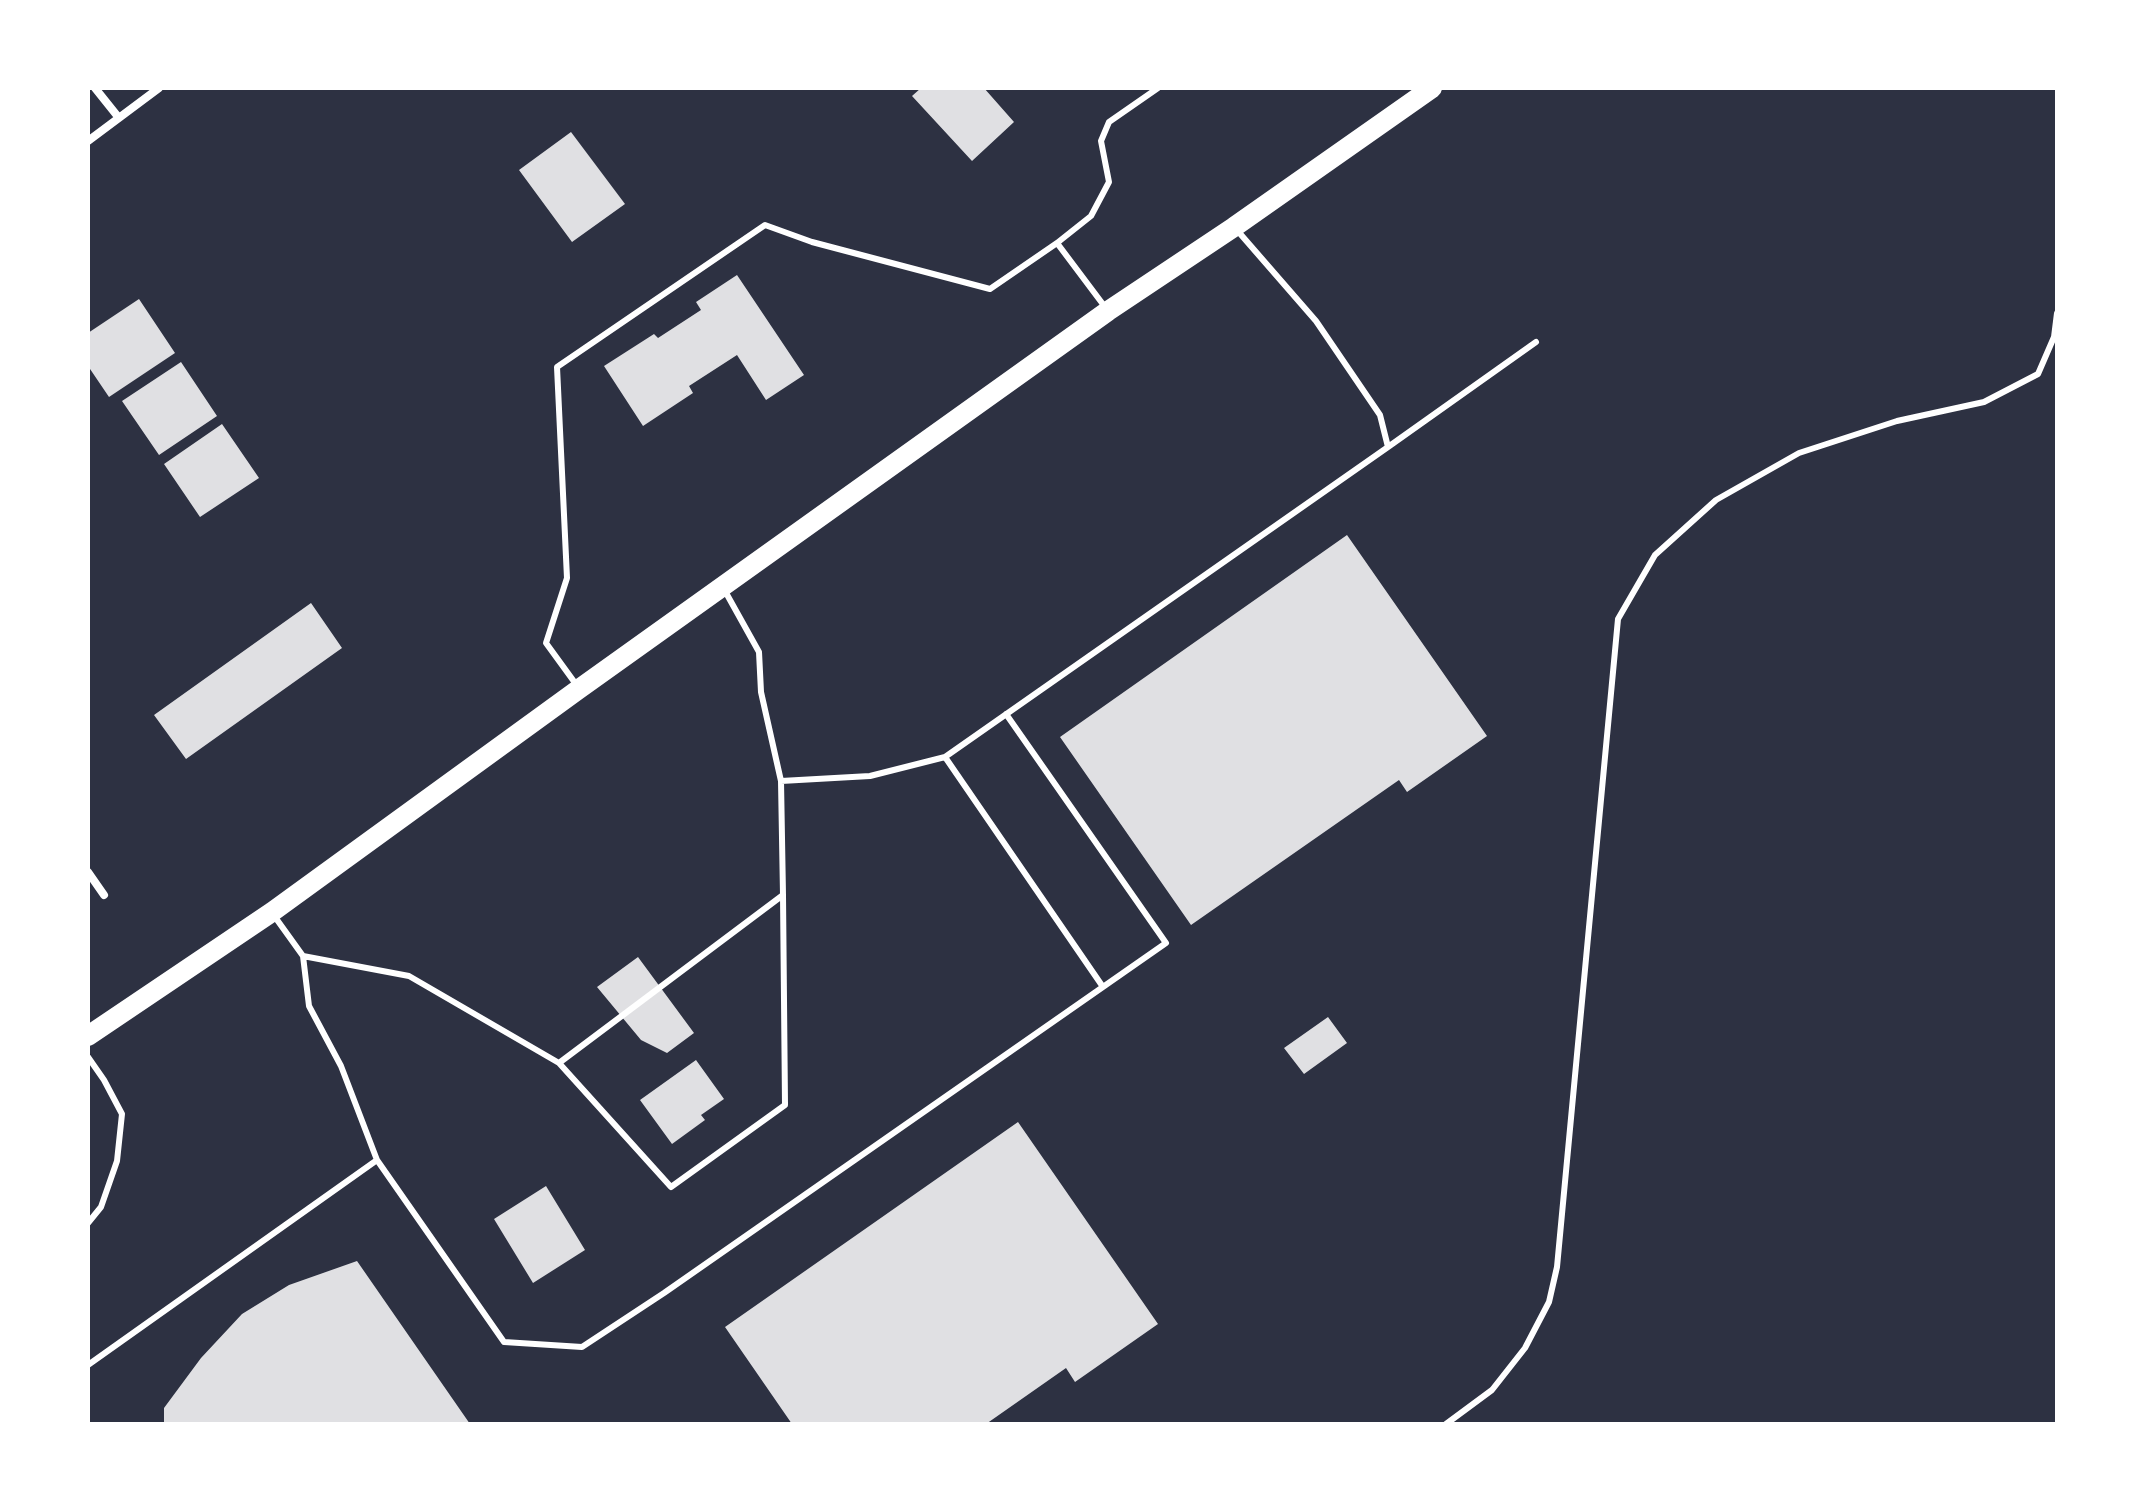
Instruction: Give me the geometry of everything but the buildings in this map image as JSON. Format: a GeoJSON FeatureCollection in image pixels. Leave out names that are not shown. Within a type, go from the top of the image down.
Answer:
{"type":"FeatureCollection","features":[{"type":"Feature","properties":{"kind":"main road"},"geometry":{"type":"LineString","coordinates":[[88,1036],[272,912],[1108,311],[1432,88]]}},
{"type":"Feature","properties":{"kind":"street"},"geometry":{"type":"LineString","coordinates":[[95,88],[119,118]]}},
{"type":"Feature","properties":{"kind":"street"},"geometry":{"type":"LineString","coordinates":[[88,141],[159,88]]}},
{"type":"Feature","properties":{"kind":"street"},"geometry":{"type":"LineString","coordinates":[[88,872],[104,895]]}},
{"type":"Feature","properties":{"kind":"lane"},"geometry":{"type":"LineString","coordinates":[[579,689],[546,643],[567,578],[557,367],[765,225],[812,242],[990,289],[1091,216],[1109,182],[1101,141],[1109,122],[1158,88]]}},
{"type":"Feature","properties":{"kind":"lane"},"geometry":{"type":"LineString","coordinates":[[1234,227],[1316,321],[1380,415],[1388,447]]}},
{"type":"Feature","properties":{"kind":"lane"},"geometry":{"type":"LineString","coordinates":[[1057,243],[1108,311]]}},
{"type":"Feature","properties":{"kind":"lane"},"geometry":{"type":"LineString","coordinates":[[1446,1424],[1492,1390],[1525,1348],[1549,1302],[1557,1267],[1618,619],[1655,555],[1716,500],[1799,453],[1897,421],[1984,402],[2038,374],[2054,337],[2057,313]]}},
{"type":"Feature","properties":{"kind":"lane"},"geometry":{"type":"LineString","coordinates":[[781,781],[870,776],[945,757],[1536,342]]}},
{"type":"Feature","properties":{"kind":"lane"},"geometry":{"type":"LineString","coordinates":[[303,956],[409,976],[559,1063],[671,1187],[785,1105],[781,781],[761,692],[759,652],[723,587]]}},
{"type":"Feature","properties":{"kind":"lane"},"geometry":{"type":"LineString","coordinates":[[272,912],[303,956],[309,1006],[341,1066],[377,1160],[504,1342],[582,1347],[1166,943],[1006,714]]}},
{"type":"Feature","properties":{"kind":"lane"},"geometry":{"type":"LineString","coordinates":[[945,757],[1103,987]]}},
{"type":"Feature","properties":{"kind":"lane"},"geometry":{"type":"LineString","coordinates":[[559,1063],[783,895]]}},
{"type":"Feature","properties":{"kind":"lane"},"geometry":{"type":"LineString","coordinates":[[88,1057],[122,1114],[117,1161],[101,1207],[88,1223]]}},
{"type":"Feature","properties":{"kind":"lane"},"geometry":{"type":"LineString","coordinates":[[88,1365],[377,1160]]}}]}
